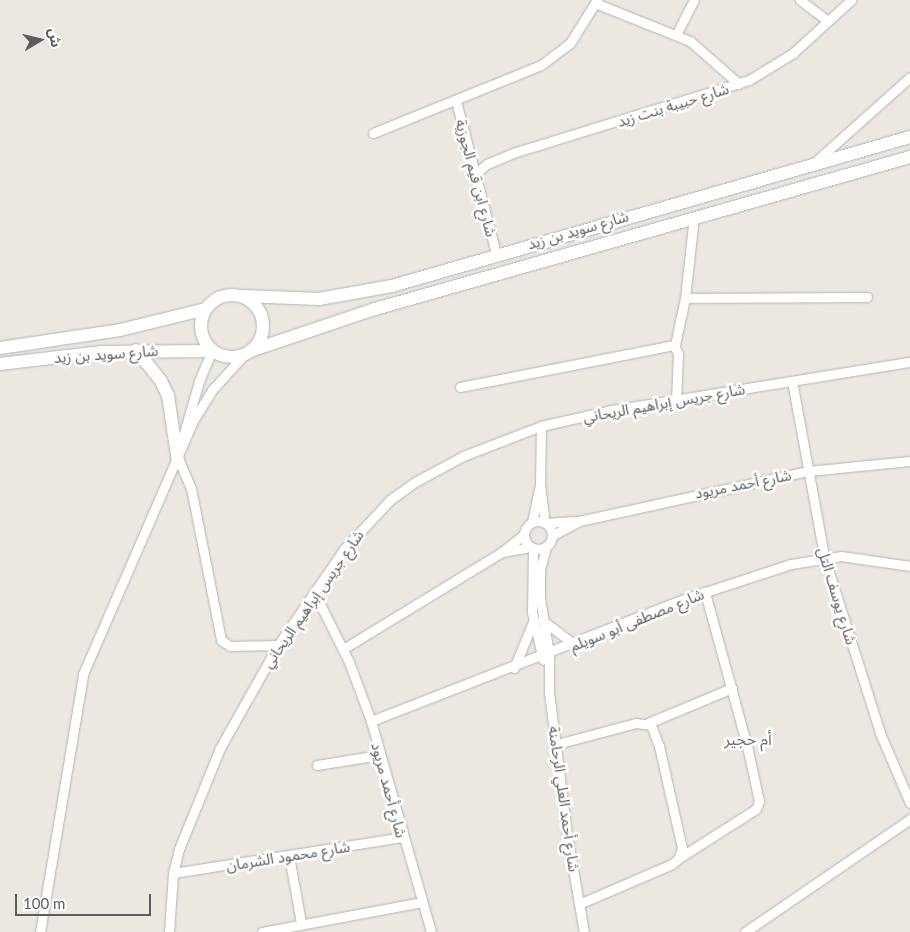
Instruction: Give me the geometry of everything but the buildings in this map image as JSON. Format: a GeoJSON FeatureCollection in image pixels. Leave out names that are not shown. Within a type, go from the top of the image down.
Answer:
{"type":"FeatureCollection","features":[{"type":"Feature","properties":{"kind":"main road","name":"شارع سويد بن زيد"},"geometry":{"type":"LineString","coordinates":[[243,296],[303,300],[363,293],[815,162],[910,137]]}},
{"type":"Feature","properties":{"kind":"main road","name":"شارع سويد بن زيد"},"geometry":{"type":"LineString","coordinates":[[247,353],[350,317],[694,217],[910,157]]}},
{"type":"Feature","properties":{"kind":"main road"},"geometry":{"type":"LineString","coordinates":[[226,295],[243,296],[258,308],[263,327],[257,345],[247,353],[225,356],[212,350],[206,344],[200,326],[206,309],[226,295]]}},
{"type":"Feature","properties":{"kind":"main road","name":"شارع سويد بن زيد"},"geometry":{"type":"LineString","coordinates":[[0,348],[120,330],[206,309]]}},
{"type":"Feature","properties":{"kind":"main road","name":"شارع سويد بن زيد"},"geometry":{"type":"LineString","coordinates":[[0,364],[136,350],[212,350]]}},
{"type":"Feature","properties":{"kind":"main road"},"geometry":{"type":"LineString","coordinates":[[136,350],[161,381],[168,396],[178,461]]}},
{"type":"Feature","properties":{"kind":"street"},"geometry":{"type":"LineString","coordinates":[[676,33],[694,0]]}},
{"type":"Feature","properties":{"kind":"street"},"geometry":{"type":"LineString","coordinates":[[800,0],[828,21]]}},
{"type":"Feature","properties":{"kind":"street","name":"شارع حبيبة بنت زيد"},"geometry":{"type":"LineString","coordinates":[[475,174],[487,164],[513,153],[739,84],[778,64],[850,0]]}},
{"type":"Feature","properties":{"kind":"street"},"geometry":{"type":"LineString","coordinates":[[596,1],[676,33],[704,52],[739,84]]}},
{"type":"Feature","properties":{"kind":"street","name":"شارع ابن قيم الجوزية"},"geometry":{"type":"LineString","coordinates":[[373,133],[524,74],[556,56],[570,43],[596,1]]}},
{"type":"Feature","properties":{"kind":"street"},"geometry":{"type":"LineString","coordinates":[[815,162],[910,77]]}},
{"type":"Feature","properties":{"kind":"street","name":"شارع ابن قيم الجوزية"},"geometry":{"type":"LineString","coordinates":[[456,101],[496,254]]}},
{"type":"Feature","properties":{"kind":"street"},"geometry":{"type":"LineString","coordinates":[[676,399],[678,354],[675,345],[685,298],[694,217]]}},
{"type":"Feature","properties":{"kind":"street"},"geometry":{"type":"LineString","coordinates":[[685,298],[867,297]]}},
{"type":"Feature","properties":{"kind":"street"},"geometry":{"type":"LineString","coordinates":[[460,388],[675,345]]}},
{"type":"Feature","properties":{"kind":"street"},"geometry":{"type":"LineString","coordinates":[[212,350],[186,422],[178,461],[191,488],[221,640],[230,646],[278,645]]}},
{"type":"Feature","properties":{"kind":"street"},"geometry":{"type":"LineString","coordinates":[[40,932],[83,674],[202,406],[247,353]]}},
{"type":"Feature","properties":{"kind":"street","name":"شارع جريس إبراهيم الريحاني"},"geometry":{"type":"LineString","coordinates":[[169,932],[173,874],[183,834],[204,780],[278,645],[345,548],[390,500],[414,482],[463,456],[542,426],[676,399],[910,362]]}},
{"type":"Feature","properties":{"kind":"street","name":"شارع يوسف التل"},"geometry":{"type":"LineString","coordinates":[[792,382],[824,556],[880,733],[910,803]]}},
{"type":"Feature","properties":{"kind":"street"},"geometry":{"type":"LineString","coordinates":[[344,649],[502,552],[524,534],[532,522],[540,484],[542,426]]}},
{"type":"Feature","properties":{"kind":"street","name":"شارع أحمد مريود"},"geometry":{"type":"LineString","coordinates":[[546,523],[579,521],[808,471],[910,461]]}},
{"type":"Feature","properties":{"kind":"street"},"geometry":{"type":"LineString","coordinates":[[502,552],[546,547],[553,535],[546,523],[540,484]]}},
{"type":"Feature","properties":{"kind":"street","name":"شارع أحمد مريود"},"geometry":{"type":"LineString","coordinates":[[553,535],[579,521]]}},
{"type":"Feature","properties":{"kind":"street"},"geometry":{"type":"LineString","coordinates":[[532,522],[546,523]]}},
{"type":"Feature","properties":{"kind":"street"},"geometry":{"type":"LineString","coordinates":[[524,534],[532,548]]}},
{"type":"Feature","properties":{"kind":"street","name":"شارع أحمد العلي الرحامنة"},"geometry":{"type":"LineString","coordinates":[[514,668],[538,621],[540,570],[546,547]]}},
{"type":"Feature","properties":{"kind":"street","name":"شارع أحمد العلي الرحامنة"},"geometry":{"type":"LineString","coordinates":[[532,548],[538,621],[547,666],[584,932]]}},
{"type":"Feature","properties":{"kind":"street","name":"شارع مصطفى أبو سويلم"},"geometry":{"type":"LineString","coordinates":[[371,722],[514,668],[705,592],[791,564],[824,556],[910,566]]}},
{"type":"Feature","properties":{"kind":"street","name":"شارع أحمد مريود"},"geometry":{"type":"LineString","coordinates":[[314,592],[344,649],[371,722],[402,837],[431,932]]}},
{"type":"Feature","properties":{"kind":"street"},"geometry":{"type":"LineString","coordinates":[[579,904],[672,864],[756,809],[759,795],[705,592]]}},
{"type":"Feature","properties":{"kind":"street"},"geometry":{"type":"LineString","coordinates":[[538,621],[574,644]]}},
{"type":"Feature","properties":{"kind":"street"},"geometry":{"type":"LineString","coordinates":[[557,744],[636,723],[648,723],[732,688]]}},
{"type":"Feature","properties":{"kind":"street"},"geometry":{"type":"LineString","coordinates":[[648,723],[655,733],[664,765],[682,848],[679,858]]}},
{"type":"Feature","properties":{"kind":"street"},"geometry":{"type":"LineString","coordinates":[[317,765],[379,755]]}},
{"type":"Feature","properties":{"kind":"street"},"geometry":{"type":"LineString","coordinates":[[745,932],[910,819]]}},
{"type":"Feature","properties":{"kind":"street","name":"شارع محمود الشرمان"},"geometry":{"type":"LineString","coordinates":[[173,874],[402,837]]}},
{"type":"Feature","properties":{"kind":"street"},"geometry":{"type":"LineString","coordinates":[[289,856],[301,923]]}},
{"type":"Feature","properties":{"kind":"street"},"geometry":{"type":"LineString","coordinates":[[262,932],[301,923],[422,902]]}},
{"type":"Feature","properties":{"kind":"district","name":"أم حجير"},"geometry":{"type":"Point","coordinates":[748,739]}}]}
